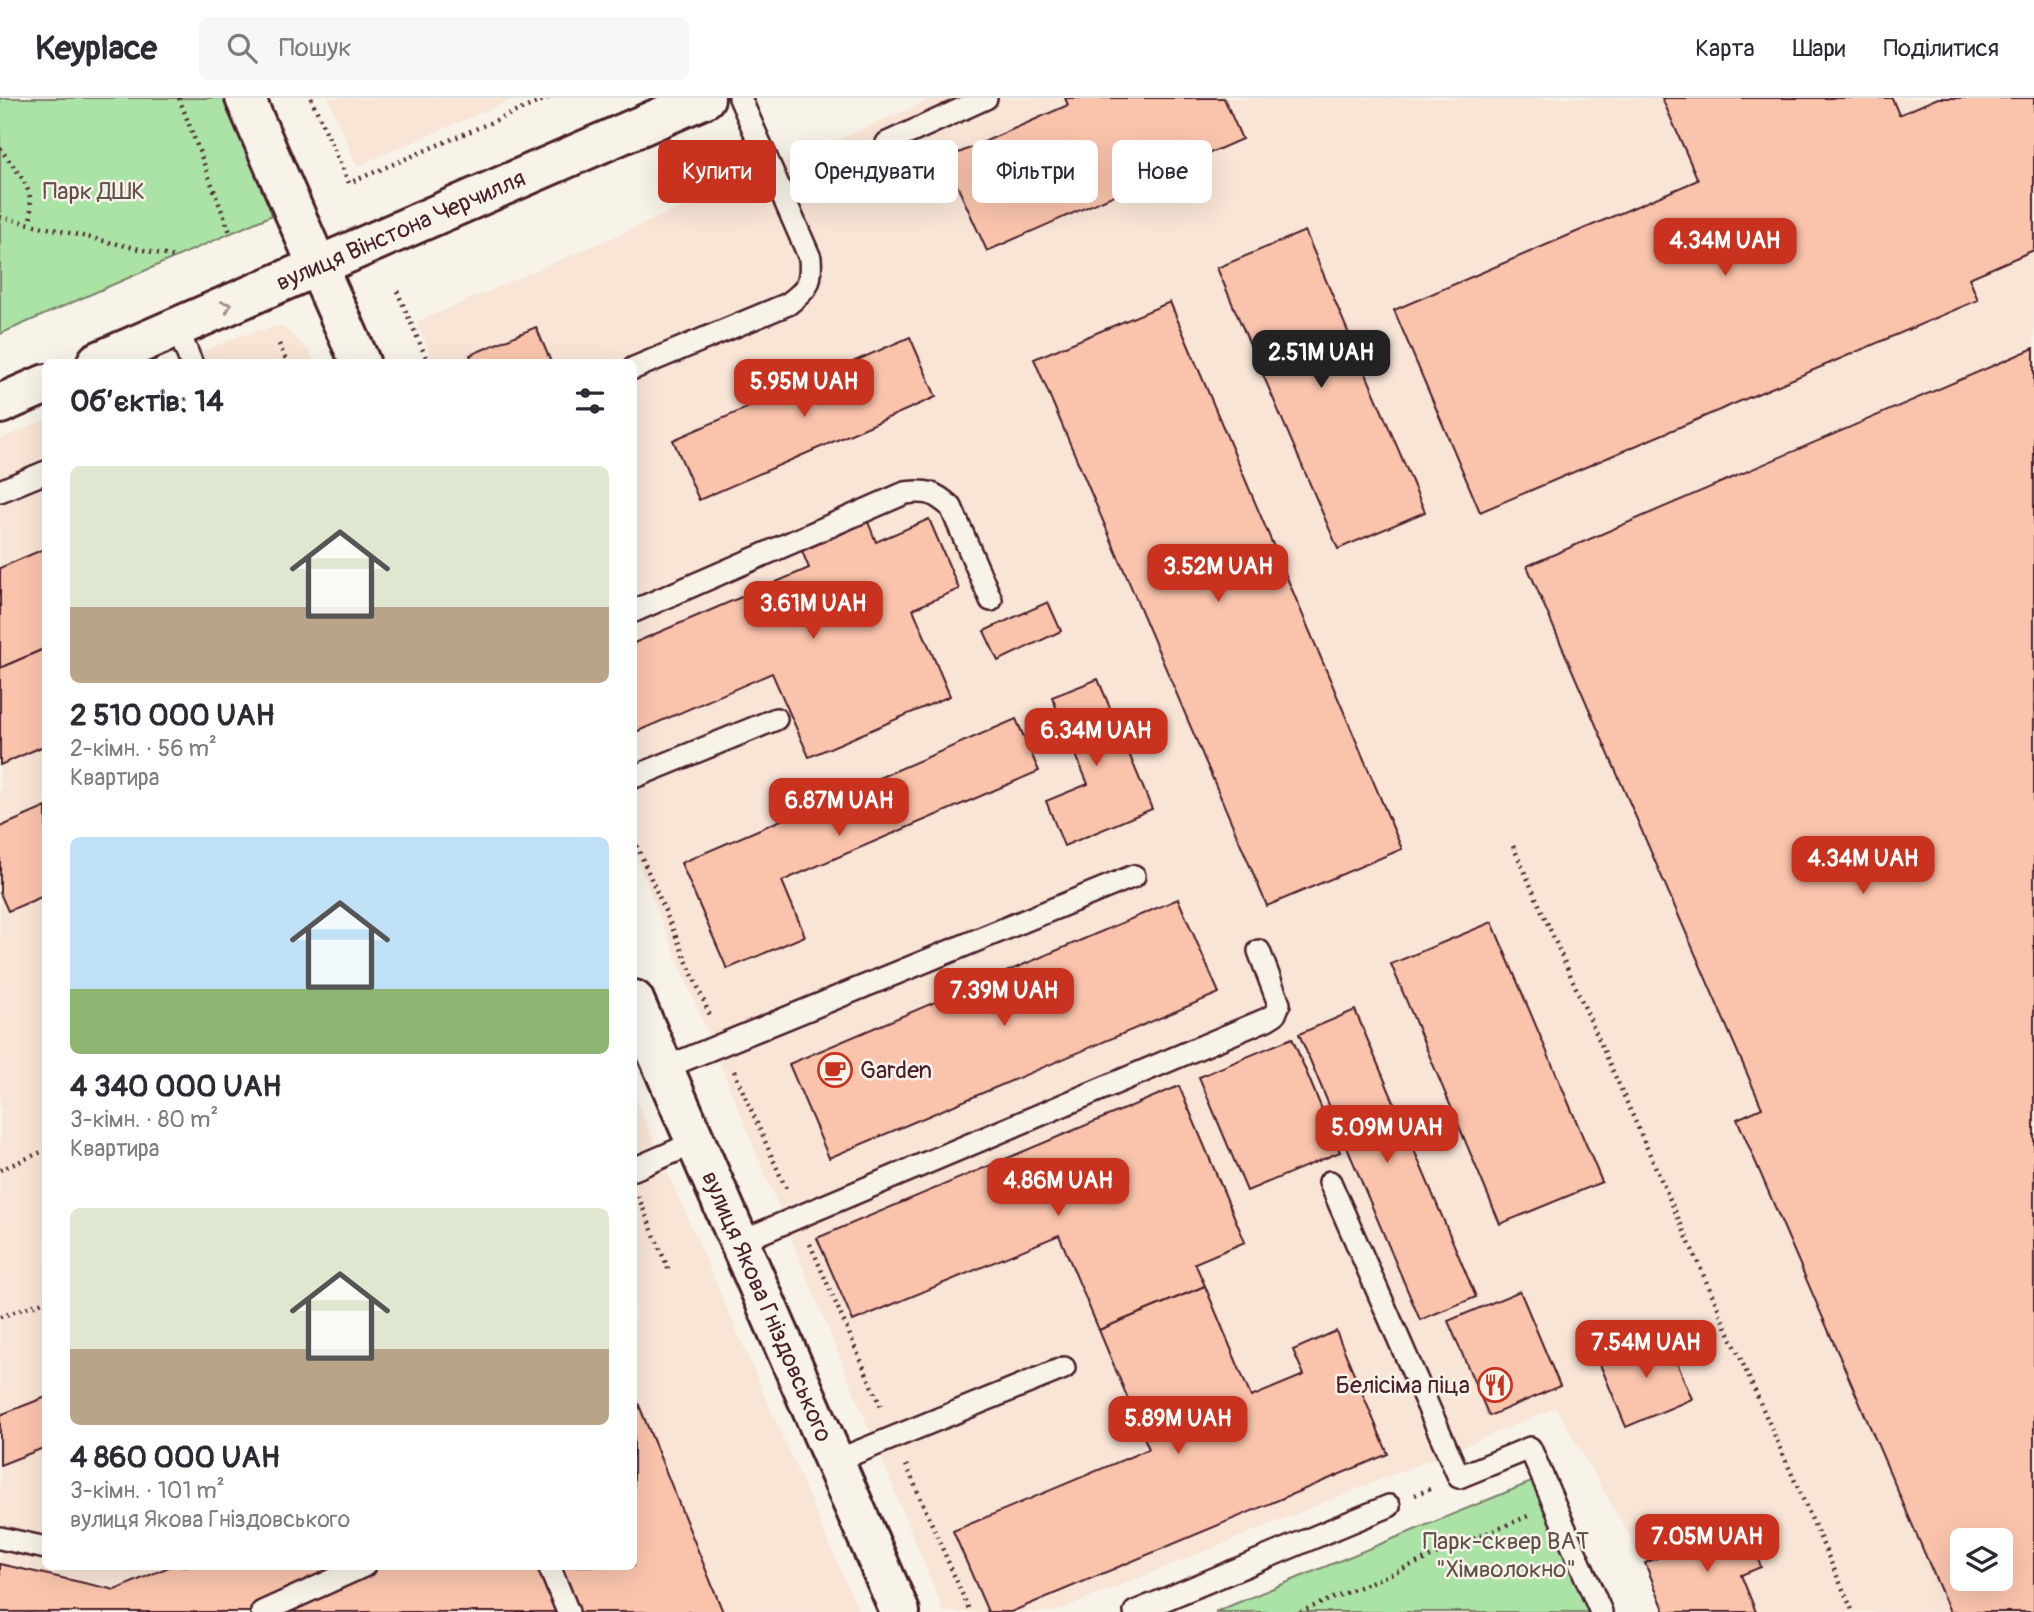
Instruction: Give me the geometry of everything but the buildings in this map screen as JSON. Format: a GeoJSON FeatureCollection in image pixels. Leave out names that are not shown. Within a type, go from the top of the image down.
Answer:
{"type":"FeatureCollection","features":[{"type":"Feature","properties":{"kind":"street"},"geometry":{"type":"LineString","coordinates":[[245,98],[359,359]]}},
{"type":"Feature","properties":{"kind":"street","name":"вулиця Вінстона Черчилля"},"geometry":{"type":"LineString","coordinates":[[104,359],[705,98]]}},
{"type":"Feature","properties":{"kind":"street"},"geometry":{"type":"LineString","coordinates":[[0,404],[42,386]]}},
{"type":"Feature","properties":{"kind":"street","name":"вулиця Якова Гніздовського"},"geometry":{"type":"LineString","coordinates":[[637,1007],[900,1612]]}},
{"type":"Feature","properties":{"kind":"lane"},"geometry":{"type":"LineString","coordinates":[[637,367],[788,304],[805,292],[811,275],[810,258],[740,98]]}},
{"type":"Feature","properties":{"kind":"lane"},"geometry":{"type":"LineString","coordinates":[[894,140],[986,98]]}},
{"type":"Feature","properties":{"kind":"lane"},"geometry":{"type":"LineString","coordinates":[[177,328],[190,359]]}},
{"type":"Feature","properties":{"kind":"lane"},"geometry":{"type":"LineString","coordinates":[[0,491],[42,474]]}},
{"type":"Feature","properties":{"kind":"lane"},"geometry":{"type":"LineString","coordinates":[[637,610],[905,493],[923,490],[939,496],[951,507],[991,600]]}},
{"type":"Feature","properties":{"kind":"lane"},"geometry":{"type":"LineString","coordinates":[[637,776],[776,719]]}},
{"type":"Feature","properties":{"kind":"lane"},"geometry":{"type":"LineString","coordinates":[[663,1069],[1134,876]]}},
{"type":"Feature","properties":{"kind":"lane"},"geometry":{"type":"LineString","coordinates":[[739,1242],[1267,1019],[1275,1014],[1279,1004],[1259,951]]}},
{"type":"Feature","properties":{"kind":"lane"},"geometry":{"type":"LineString","coordinates":[[637,1168],[696,1142]]}},
{"type":"Feature","properties":{"kind":"lane"},"geometry":{"type":"LineString","coordinates":[[1330,1182],[1460,1477],[1530,1448],[1601,1612]]}},
{"type":"Feature","properties":{"kind":"lane"},"geometry":{"type":"LineString","coordinates":[[833,1462],[1065,1368]]}},
{"type":"Feature","properties":{"kind":"lane"},"geometry":{"type":"LineString","coordinates":[[1135,1612],[1389,1506]]}},
{"type":"Feature","properties":{"kind":"lane"},"geometry":{"type":"LineString","coordinates":[[0,1538],[42,1547]]}},
{"type":"Feature","properties":{"kind":"lane"},"geometry":{"type":"LineString","coordinates":[[262,1612],[355,1570]]}},
{"type":"Feature","properties":{"kind":"lane"},"geometry":{"type":"LineString","coordinates":[[551,1570],[568,1612]]}},
{"type":"Feature","properties":{"kind":"path"},"geometry":{"type":"LineString","coordinates":[[179,98],[231,235]]}},
{"type":"Feature","properties":{"kind":"path"},"geometry":{"type":"LineString","coordinates":[[312,98],[349,183],[548,98]]}},
{"type":"Feature","properties":{"kind":"path"},"geometry":{"type":"LineString","coordinates":[[0,148],[26,182],[31,195],[30,222]]}},
{"type":"Feature","properties":{"kind":"path"},"geometry":{"type":"LineString","coordinates":[[0,217],[174,257]]}},
{"type":"Feature","properties":{"kind":"path"},"geometry":{"type":"LineString","coordinates":[[397,291],[427,359]]}},
{"type":"Feature","properties":{"kind":"path"},"geometry":{"type":"LineString","coordinates":[[279,344],[286,359]]}},
{"type":"Feature","properties":{"kind":"path"},"geometry":{"type":"LineString","coordinates":[[1513,846],[1853,1612]]}},
{"type":"Feature","properties":{"kind":"path"},"geometry":{"type":"LineString","coordinates":[[0,1170],[42,1152]]}},
{"type":"Feature","properties":{"kind":"path"},"geometry":{"type":"LineString","coordinates":[[637,1193],[669,1271]]}},
{"type":"Feature","properties":{"kind":"path"},"geometry":{"type":"LineString","coordinates":[[0,1317],[42,1301]]}},
{"type":"Feature","properties":{"kind":"path"},"geometry":{"type":"LineString","coordinates":[[1389,1506],[1460,1477]]}},
{"type":"Feature","properties":{"kind":"path"},"geometry":{"type":"LineString","coordinates":[[1300,1612],[1530,1515]]}},
{"type":"Feature","properties":{"kind":"shaded area"},"geometry":{"type":"Polygon","coordinates":[[[328,98],[515,98],[357,166],[328,98]]]}},
{"type":"Feature","properties":{"kind":"shaded area"},"geometry":{"type":"Polygon","coordinates":[[[934,98],[2034,98],[2034,1612],[1665,1612],[1645,1563],[1556,1408],[1055,1612],[944,1612],[637,860],[637,359],[432,359],[417,322],[692,203],[776,203],[776,166],[790,160],[790,203],[958,203],[958,140],[837,140],[934,98]]]}},
{"type":"Feature","properties":{"kind":"shaded area"},"geometry":{"type":"Polygon","coordinates":[[[282,326],[309,351],[313,359],[186,359],[241,335],[282,326]]]}},
{"type":"Feature","properties":{"kind":"shaded area"},"geometry":{"type":"Polygon","coordinates":[[[42,421],[42,1570],[637,1570],[637,1102],[859,1612],[0,1612],[0,439],[42,421]]]}},
{"type":"Feature","properties":{"kind":"green space","name":"Парк ДШК"},"geometry":{"type":"Polygon","coordinates":[[[0,98],[228,98],[277,213],[0,334],[0,98]]]}},
{"type":"Feature","properties":{"kind":"green space","name":"Парк-сквер ВАТ \"Хімволокно\""},"geometry":{"type":"Polygon","coordinates":[[[1536,1480],[1591,1612],[1215,1612],[1536,1480]]]}},
{"type":"Feature","properties":{"kind":"place","name":"Garden"},"geometry":{"type":"Point","coordinates":[835,1070]}},
{"type":"Feature","properties":{"kind":"place","name":"Белісіма піца"},"geometry":{"type":"Point","coordinates":[1495,1385]}}]}
